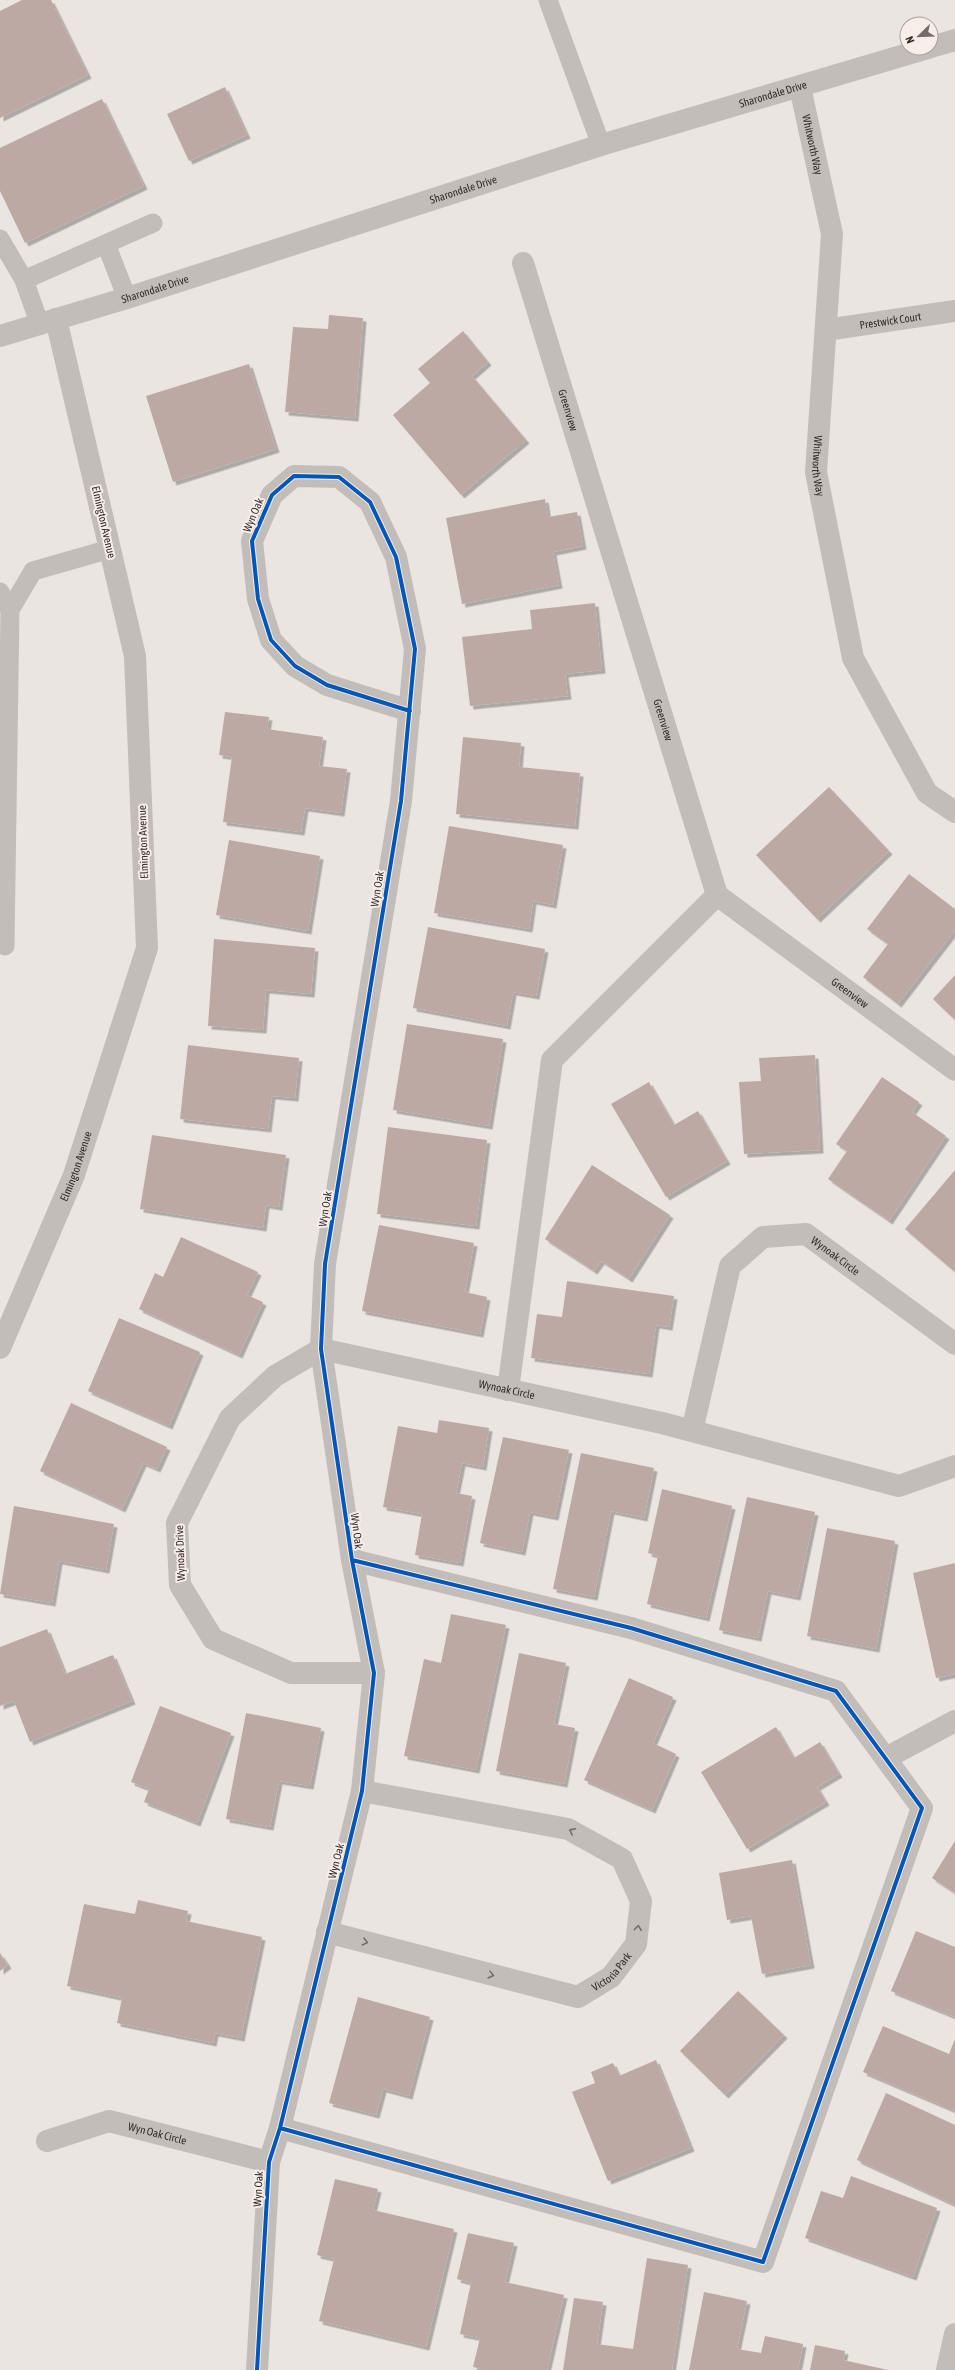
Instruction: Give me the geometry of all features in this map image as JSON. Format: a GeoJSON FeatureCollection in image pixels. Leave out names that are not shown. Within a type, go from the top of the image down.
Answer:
{"type":"FeatureCollection","features":[{"type":"Feature","properties":{"kind":"street"},"geometry":{"type":"LineString","coordinates":[[939,45],[955,40]]}},
{"type":"Feature","properties":{"kind":"street","name":"Sharondale Drive"},"geometry":{"type":"LineString","coordinates":[[0,336],[127,298],[601,145],[902,56]]}},
{"type":"Feature","properties":{"kind":"street","name":"Whitworth Way"},"geometry":{"type":"LineString","coordinates":[[800,87],[832,234],[816,472],[853,658],[926,793],[955,812]]}},
{"type":"Feature","properties":{"kind":"street","name":"Greenview"},"geometry":{"type":"LineString","coordinates":[[523,263],[717,895],[955,1070]]}},
{"type":"Feature","properties":{"kind":"street","name":"Prestwick Court"},"geometry":{"type":"LineString","coordinates":[[826,330],[955,311]]}},
{"type":"Feature","properties":{"kind":"street","name":"Elmington Avenue"},"geometry":{"type":"LineString","coordinates":[[0,1347],[6,1319],[74,1175],[147,948],[135,656],[110,549],[48,322]]}},
{"type":"Feature","properties":{"kind":"street","name":"Wyn Oak"},"geometry":{"type":"LineString","coordinates":[[257,2370],[269,2162],[280,2128],[362,1791],[374,1673],[352,1560],[322,1349],[325,1264],[401,801],[410,711],[415,649],[396,557],[370,502],[339,477],[294,476],[272,495],[252,541],[258,599],[272,640],[295,666],[327,685],[410,711]]}},
{"type":"Feature","properties":{"kind":"street"},"geometry":{"type":"LineString","coordinates":[[508,1390],[552,1060],[717,895]]}},
{"type":"Feature","properties":{"kind":"street","name":"Wynoak Circle"},"geometry":{"type":"LineString","coordinates":[[692,1431],[730,1266],[763,1237],[806,1234],[955,1344]]}},
{"type":"Feature","properties":{"kind":"street","name":"Wynoak Circle"},"geometry":{"type":"LineString","coordinates":[[322,1349],[692,1431],[899,1486],[955,1466]]}},
{"type":"Feature","properties":{"kind":"street","name":"Wynoak Drive"},"geometry":{"type":"LineString","coordinates":[[322,1349],[275,1376],[230,1418],[177,1523],[180,1585],[213,1639],[291,1673],[374,1673]]}},
{"type":"Feature","properties":{"kind":"street"},"geometry":{"type":"LineString","coordinates":[[280,2128],[763,2262],[922,1808],[836,1691],[631,1628],[352,1560]]}},
{"type":"Feature","properties":{"kind":"street"},"geometry":{"type":"LineString","coordinates":[[886,1758],[955,1721]]}},
{"type":"Feature","properties":{"kind":"street","name":"Victoria Park"},"geometry":{"type":"LineString","coordinates":[[328,1932],[578,1997],[611,1977],[636,1944],[641,1901],[622,1859],[568,1829],[362,1791]]}},
{"type":"Feature","properties":{"kind":"street","name":"Wyn Oak Circle"},"geometry":{"type":"LineString","coordinates":[[47,2141],[109,2121],[269,2162]]}},
{"type":"Feature","properties":{"kind":"street"},"geometry":{"type":"LineString","coordinates":[[947,2370],[955,2334]]}},
{"type":"Feature","properties":{"kind":"lane"},"geometry":{"type":"LineString","coordinates":[[548,0],[601,145]]}},
{"type":"Feature","properties":{"kind":"lane"},"geometry":{"type":"LineString","coordinates":[[24,280],[153,223]]}},
{"type":"Feature","properties":{"kind":"lane"},"geometry":{"type":"LineString","coordinates":[[0,239],[48,322]]}},
{"type":"Feature","properties":{"kind":"lane"},"geometry":{"type":"LineString","coordinates":[[106,244],[127,298]]}},
{"type":"Feature","properties":{"kind":"lane"},"geometry":{"type":"LineString","coordinates":[[5,946],[4,811],[10,610],[33,571],[110,549]]}},
{"type":"Feature","properties":{"kind":"lane"},"geometry":{"type":"LineString","coordinates":[[0,592],[10,610]]}},
{"type":"Feature","properties":{"kind":"building"},"geometry":{"type":"Polygon","coordinates":[[[22,0],[51,0],[88,75],[0,118],[0,11],[22,0]]]}},
{"type":"Feature","properties":{"kind":"building"},"geometry":{"type":"Polygon","coordinates":[[[225,87],[247,135],[189,161],[167,114],[225,87]]]}},
{"type":"Feature","properties":{"kind":"building"},"geometry":{"type":"Polygon","coordinates":[[[102,99],[144,186],[25,243],[0,191],[0,148],[102,99]]]}},
{"type":"Feature","properties":{"kind":"building"},"geometry":{"type":"Polygon","coordinates":[[[329,315],[363,318],[355,418],[285,412],[293,327],[328,329],[329,315]]]}},
{"type":"Feature","properties":{"kind":"building"},"geometry":{"type":"Polygon","coordinates":[[[463,331],[488,362],[472,376],[526,440],[461,495],[393,415],[430,383],[418,369],[463,331]]]}},
{"type":"Feature","properties":{"kind":"building"},"geometry":{"type":"Polygon","coordinates":[[[249,364],[276,449],[173,482],[146,396],[249,364]]]}},
{"type":"Feature","properties":{"kind":"building"},"geometry":{"type":"Polygon","coordinates":[[[545,499],[548,517],[577,512],[583,546],[553,552],[559,585],[462,604],[446,518],[545,499]]]}},
{"type":"Feature","properties":{"kind":"building"},"geometry":{"type":"Polygon","coordinates":[[[595,603],[602,670],[565,674],[568,696],[470,706],[462,637],[532,629],[530,610],[595,603]]]}},
{"type":"Feature","properties":{"kind":"building"},"geometry":{"type":"Polygon","coordinates":[[[225,712],[269,717],[267,729],[323,737],[319,766],[347,769],[341,813],[305,808],[301,832],[223,822],[232,757],[219,755],[225,712]]]}},
{"type":"Feature","properties":{"kind":"building"},"geometry":{"type":"Polygon","coordinates":[[[463,737],[521,743],[519,767],[580,773],[575,826],[456,814],[463,737]]]}},
{"type":"Feature","properties":{"kind":"building"},"geometry":{"type":"Polygon","coordinates":[[[829,787],[889,851],[817,919],[756,855],[829,787]]]}},
{"type":"Feature","properties":{"kind":"building"},"geometry":{"type":"Polygon","coordinates":[[[449,826],[563,845],[553,905],[533,901],[529,929],[434,913],[449,826]]]}},
{"type":"Feature","properties":{"kind":"building"},"geometry":{"type":"Polygon","coordinates":[[[229,840],[320,856],[308,931],[216,915],[229,840]]]}},
{"type":"Feature","properties":{"kind":"building"},"geometry":{"type":"Polygon","coordinates":[[[909,874],[955,909],[955,930],[898,1004],[863,977],[888,944],[867,929],[909,874]]]}},
{"type":"Feature","properties":{"kind":"building"},"geometry":{"type":"Polygon","coordinates":[[[428,927],[545,949],[536,996],[513,992],[507,1026],[413,1008],[428,927]]]}},
{"type":"Feature","properties":{"kind":"building"},"geometry":{"type":"Polygon","coordinates":[[[214,939],[315,948],[311,994],[266,990],[263,1030],[208,1026],[214,939]]]}},
{"type":"Feature","properties":{"kind":"building"},"geometry":{"type":"Polygon","coordinates":[[[955,975],[955,1020],[933,999],[955,975]]]}},
{"type":"Feature","properties":{"kind":"building"},"geometry":{"type":"Polygon","coordinates":[[[407,1024],[503,1039],[489,1126],[393,1110],[407,1024]]]}},
{"type":"Feature","properties":{"kind":"building"},"geometry":{"type":"Polygon","coordinates":[[[188,1045],[299,1058],[295,1098],[272,1096],[268,1129],[180,1119],[188,1045]]]}},
{"type":"Feature","properties":{"kind":"building"},"geometry":{"type":"Polygon","coordinates":[[[815,1055],[820,1150],[744,1154],[739,1082],[761,1081],[759,1058],[815,1055]]]}},
{"type":"Feature","properties":{"kind":"building"},"geometry":{"type":"Polygon","coordinates":[[[882,1077],[919,1102],[912,1112],[946,1136],[889,1221],[828,1179],[847,1151],[836,1144],[882,1077]]]}},
{"type":"Feature","properties":{"kind":"building"},"geometry":{"type":"Polygon","coordinates":[[[649,1082],[674,1125],[698,1111],[727,1161],[666,1197],[611,1104],[649,1082]]]}},
{"type":"Feature","properties":{"kind":"building"},"geometry":{"type":"Polygon","coordinates":[[[388,1127],[487,1140],[476,1226],[377,1214],[388,1127]]]}},
{"type":"Feature","properties":{"kind":"building"},"geometry":{"type":"Polygon","coordinates":[[[152,1135],[286,1155],[279,1207],[266,1205],[263,1228],[140,1209],[152,1135]]]}},
{"type":"Feature","properties":{"kind":"building"},"geometry":{"type":"Polygon","coordinates":[[[592,1165],[670,1215],[629,1279],[601,1261],[594,1271],[545,1239],[592,1165]]]}},
{"type":"Feature","properties":{"kind":"building"},"geometry":{"type":"Polygon","coordinates":[[[955,1170],[955,1272],[905,1229],[955,1170]]]}},
{"type":"Feature","properties":{"kind":"building"},"geometry":{"type":"Polygon","coordinates":[[[379,1225],[474,1243],[465,1292],[487,1297],[480,1334],[362,1311],[379,1225]]]}},
{"type":"Feature","properties":{"kind":"building"},"geometry":{"type":"Polygon","coordinates":[[[181,1237],[258,1272],[247,1295],[263,1302],[239,1355],[139,1309],[155,1273],[163,1277],[181,1237]]]}},
{"type":"Feature","properties":{"kind":"building"},"geometry":{"type":"Polygon","coordinates":[[[567,1281],[674,1296],[669,1327],[656,1325],[649,1374],[531,1358],[537,1314],[562,1317],[567,1281]]]}},
{"type":"Feature","properties":{"kind":"building"},"geometry":{"type":"Polygon","coordinates":[[[119,1318],[200,1352],[169,1426],[88,1391],[119,1318]]]}},
{"type":"Feature","properties":{"kind":"building"},"geometry":{"type":"Polygon","coordinates":[[[71,1403],[167,1447],[157,1469],[143,1463],[122,1509],[40,1471],[71,1403]]]}},
{"type":"Feature","properties":{"kind":"building"},"geometry":{"type":"Polygon","coordinates":[[[439,1420],[489,1428],[483,1467],[462,1463],[456,1493],[472,1496],[460,1563],[415,1555],[422,1514],[383,1507],[398,1426],[437,1433],[439,1420]]]}},
{"type":"Feature","properties":{"kind":"building"},"geometry":{"type":"Polygon","coordinates":[[[503,1437],[569,1450],[555,1517],[530,1512],[522,1552],[480,1543],[503,1437]]]}},
{"type":"Feature","properties":{"kind":"building"},"geometry":{"type":"Polygon","coordinates":[[[581,1453],[654,1468],[644,1518],[611,1511],[594,1597],[553,1589],[581,1453]]]}},
{"type":"Feature","properties":{"kind":"building"},"geometry":{"type":"Polygon","coordinates":[[[662,1489],[732,1506],[706,1618],[647,1604],[658,1556],[648,1553],[662,1489]]]}},
{"type":"Feature","properties":{"kind":"building"},"geometry":{"type":"Polygon","coordinates":[[[747,1497],[815,1512],[797,1597],[768,1591],[758,1638],[719,1630],[747,1497]]]}},
{"type":"Feature","properties":{"kind":"building"},"geometry":{"type":"Polygon","coordinates":[[[14,1506],[114,1524],[106,1570],[59,1561],[52,1603],[0,1594],[14,1506]]]}},
{"type":"Feature","properties":{"kind":"building"},"geometry":{"type":"Polygon","coordinates":[[[827,1528],[895,1541],[876,1649],[807,1636],[827,1528]]]}},
{"type":"Feature","properties":{"kind":"building"},"geometry":{"type":"Polygon","coordinates":[[[955,1563],[955,1674],[936,1678],[913,1573],[955,1563]]]}},
{"type":"Feature","properties":{"kind":"building"},"geometry":{"type":"Polygon","coordinates":[[[451,1614],[506,1625],[476,1770],[404,1756],[424,1659],[441,1663],[451,1614]]]}},
{"type":"Feature","properties":{"kind":"building"},"geometry":{"type":"Polygon","coordinates":[[[47,1629],[65,1674],[113,1655],[132,1701],[30,1742],[14,1701],[0,1706],[0,1647],[47,1629]]]}},
{"type":"Feature","properties":{"kind":"building"},"geometry":{"type":"Polygon","coordinates":[[[519,1653],[566,1663],[554,1724],[575,1728],[564,1784],[496,1771],[519,1653]]]}},
{"type":"Feature","properties":{"kind":"building"},"geometry":{"type":"Polygon","coordinates":[[[629,1678],[673,1697],[653,1743],[676,1754],[652,1810],[584,1780],[629,1678]]]}},
{"type":"Feature","properties":{"kind":"building"},"geometry":{"type":"Polygon","coordinates":[[[160,1706],[231,1733],[197,1823],[144,1802],[149,1789],[131,1782],[160,1706]]]}},
{"type":"Feature","properties":{"kind":"building"},"geometry":{"type":"Polygon","coordinates":[[[246,1713],[321,1728],[310,1786],[279,1781],[270,1827],[226,1819],[246,1713]]]}},
{"type":"Feature","properties":{"kind":"building"},"geometry":{"type":"Polygon","coordinates":[[[776,1727],[794,1758],[820,1742],[839,1774],[817,1787],[826,1802],[747,1849],[701,1772],[776,1727]]]}},
{"type":"Feature","properties":{"kind":"building"},"geometry":{"type":"Polygon","coordinates":[[[955,1841],[955,1893],[932,1878],[955,1841]]]}},
{"type":"Feature","properties":{"kind":"building"},"geometry":{"type":"Polygon","coordinates":[[[792,1860],[811,1965],[762,1974],[751,1916],[727,1920],[719,1873],[792,1860]]]}},
{"type":"Feature","properties":{"kind":"building"},"geometry":{"type":"Polygon","coordinates":[[[138,1900],[188,1911],[186,1921],[262,1937],[241,2038],[215,2033],[213,2043],[117,2023],[122,1998],[67,1986],[84,1904],[135,1914],[138,1900]]]}},
{"type":"Feature","properties":{"kind":"building"},"geometry":{"type":"Polygon","coordinates":[[[916,1931],[955,1947],[955,2017],[891,1991],[916,1931]]]}},
{"type":"Feature","properties":{"kind":"building"},"geometry":{"type":"Polygon","coordinates":[[[0,1953],[8,1965],[0,1971],[0,1953]]]}},
{"type":"Feature","properties":{"kind":"building"},"geometry":{"type":"Polygon","coordinates":[[[738,1991],[784,2035],[725,2095],[680,2051],[738,1991]]]}},
{"type":"Feature","properties":{"kind":"building"},"geometry":{"type":"Polygon","coordinates":[[[358,1997],[430,2017],[409,2096],[383,2089],[376,2115],[329,2103],[358,1997]]]}},
{"type":"Feature","properties":{"kind":"building"},"geometry":{"type":"Polygon","coordinates":[[[883,2026],[949,2054],[955,2039],[955,2111],[863,2072],[883,2026]]]}},
{"type":"Feature","properties":{"kind":"building"},"geometry":{"type":"Polygon","coordinates":[[[656,2060],[691,2148],[608,2181],[572,2092],[595,2083],[591,2072],[613,2063],[619,2076],[656,2060]]]}},
{"type":"Feature","properties":{"kind":"building"},"geometry":{"type":"Polygon","coordinates":[[[886,2093],[955,2125],[955,2205],[857,2160],[886,2093]]]}},
{"type":"Feature","properties":{"kind":"building"},"geometry":{"type":"Polygon","coordinates":[[[851,2176],[937,2208],[913,2277],[805,2238],[821,2191],[843,2198],[851,2176]]]}},
{"type":"Feature","properties":{"kind":"building"},"geometry":{"type":"Polygon","coordinates":[[[335,2179],[378,2189],[373,2210],[454,2229],[426,2347],[319,2321],[334,2259],[317,2255],[335,2179]]]}},
{"type":"Feature","properties":{"kind":"building"},"geometry":{"type":"Polygon","coordinates":[[[468,2233],[514,2243],[505,2282],[564,2295],[547,2370],[486,2370],[473,2367],[480,2338],[460,2334],[471,2283],[457,2279],[468,2233]]]}},
{"type":"Feature","properties":{"kind":"building"},"geometry":{"type":"Polygon","coordinates":[[[647,2258],[688,2265],[672,2370],[563,2370],[574,2298],[603,2302],[597,2344],[633,2349],[647,2258]]]}},
{"type":"Feature","properties":{"kind":"building"},"geometry":{"type":"Polygon","coordinates":[[[704,2292],[747,2301],[737,2349],[761,2353],[765,2336],[803,2344],[798,2370],[689,2370],[704,2292]]]}},
{"type":"Feature","properties":{"kind":"building"},"geometry":{"type":"Polygon","coordinates":[[[815,2345],[845,2351],[843,2360],[888,2370],[810,2370],[815,2345]]]}},
{"type":"Feature","properties":{"kind":"cycle path"},"geometry":{"type":"LineString","coordinates":[[257,2370],[269,2162],[280,2128],[362,1791],[374,1673],[352,1560],[321,1349],[325,1264],[401,801],[415,649],[396,557],[370,502],[339,477],[294,476],[272,495],[252,541],[258,599],[271,640],[295,666],[327,685],[410,711]]}},
{"type":"Feature","properties":{"kind":"cycle path"},"geometry":{"type":"LineString","coordinates":[[280,2128],[763,2262],[922,1808],[836,1691],[631,1628],[352,1560]]}}]}
